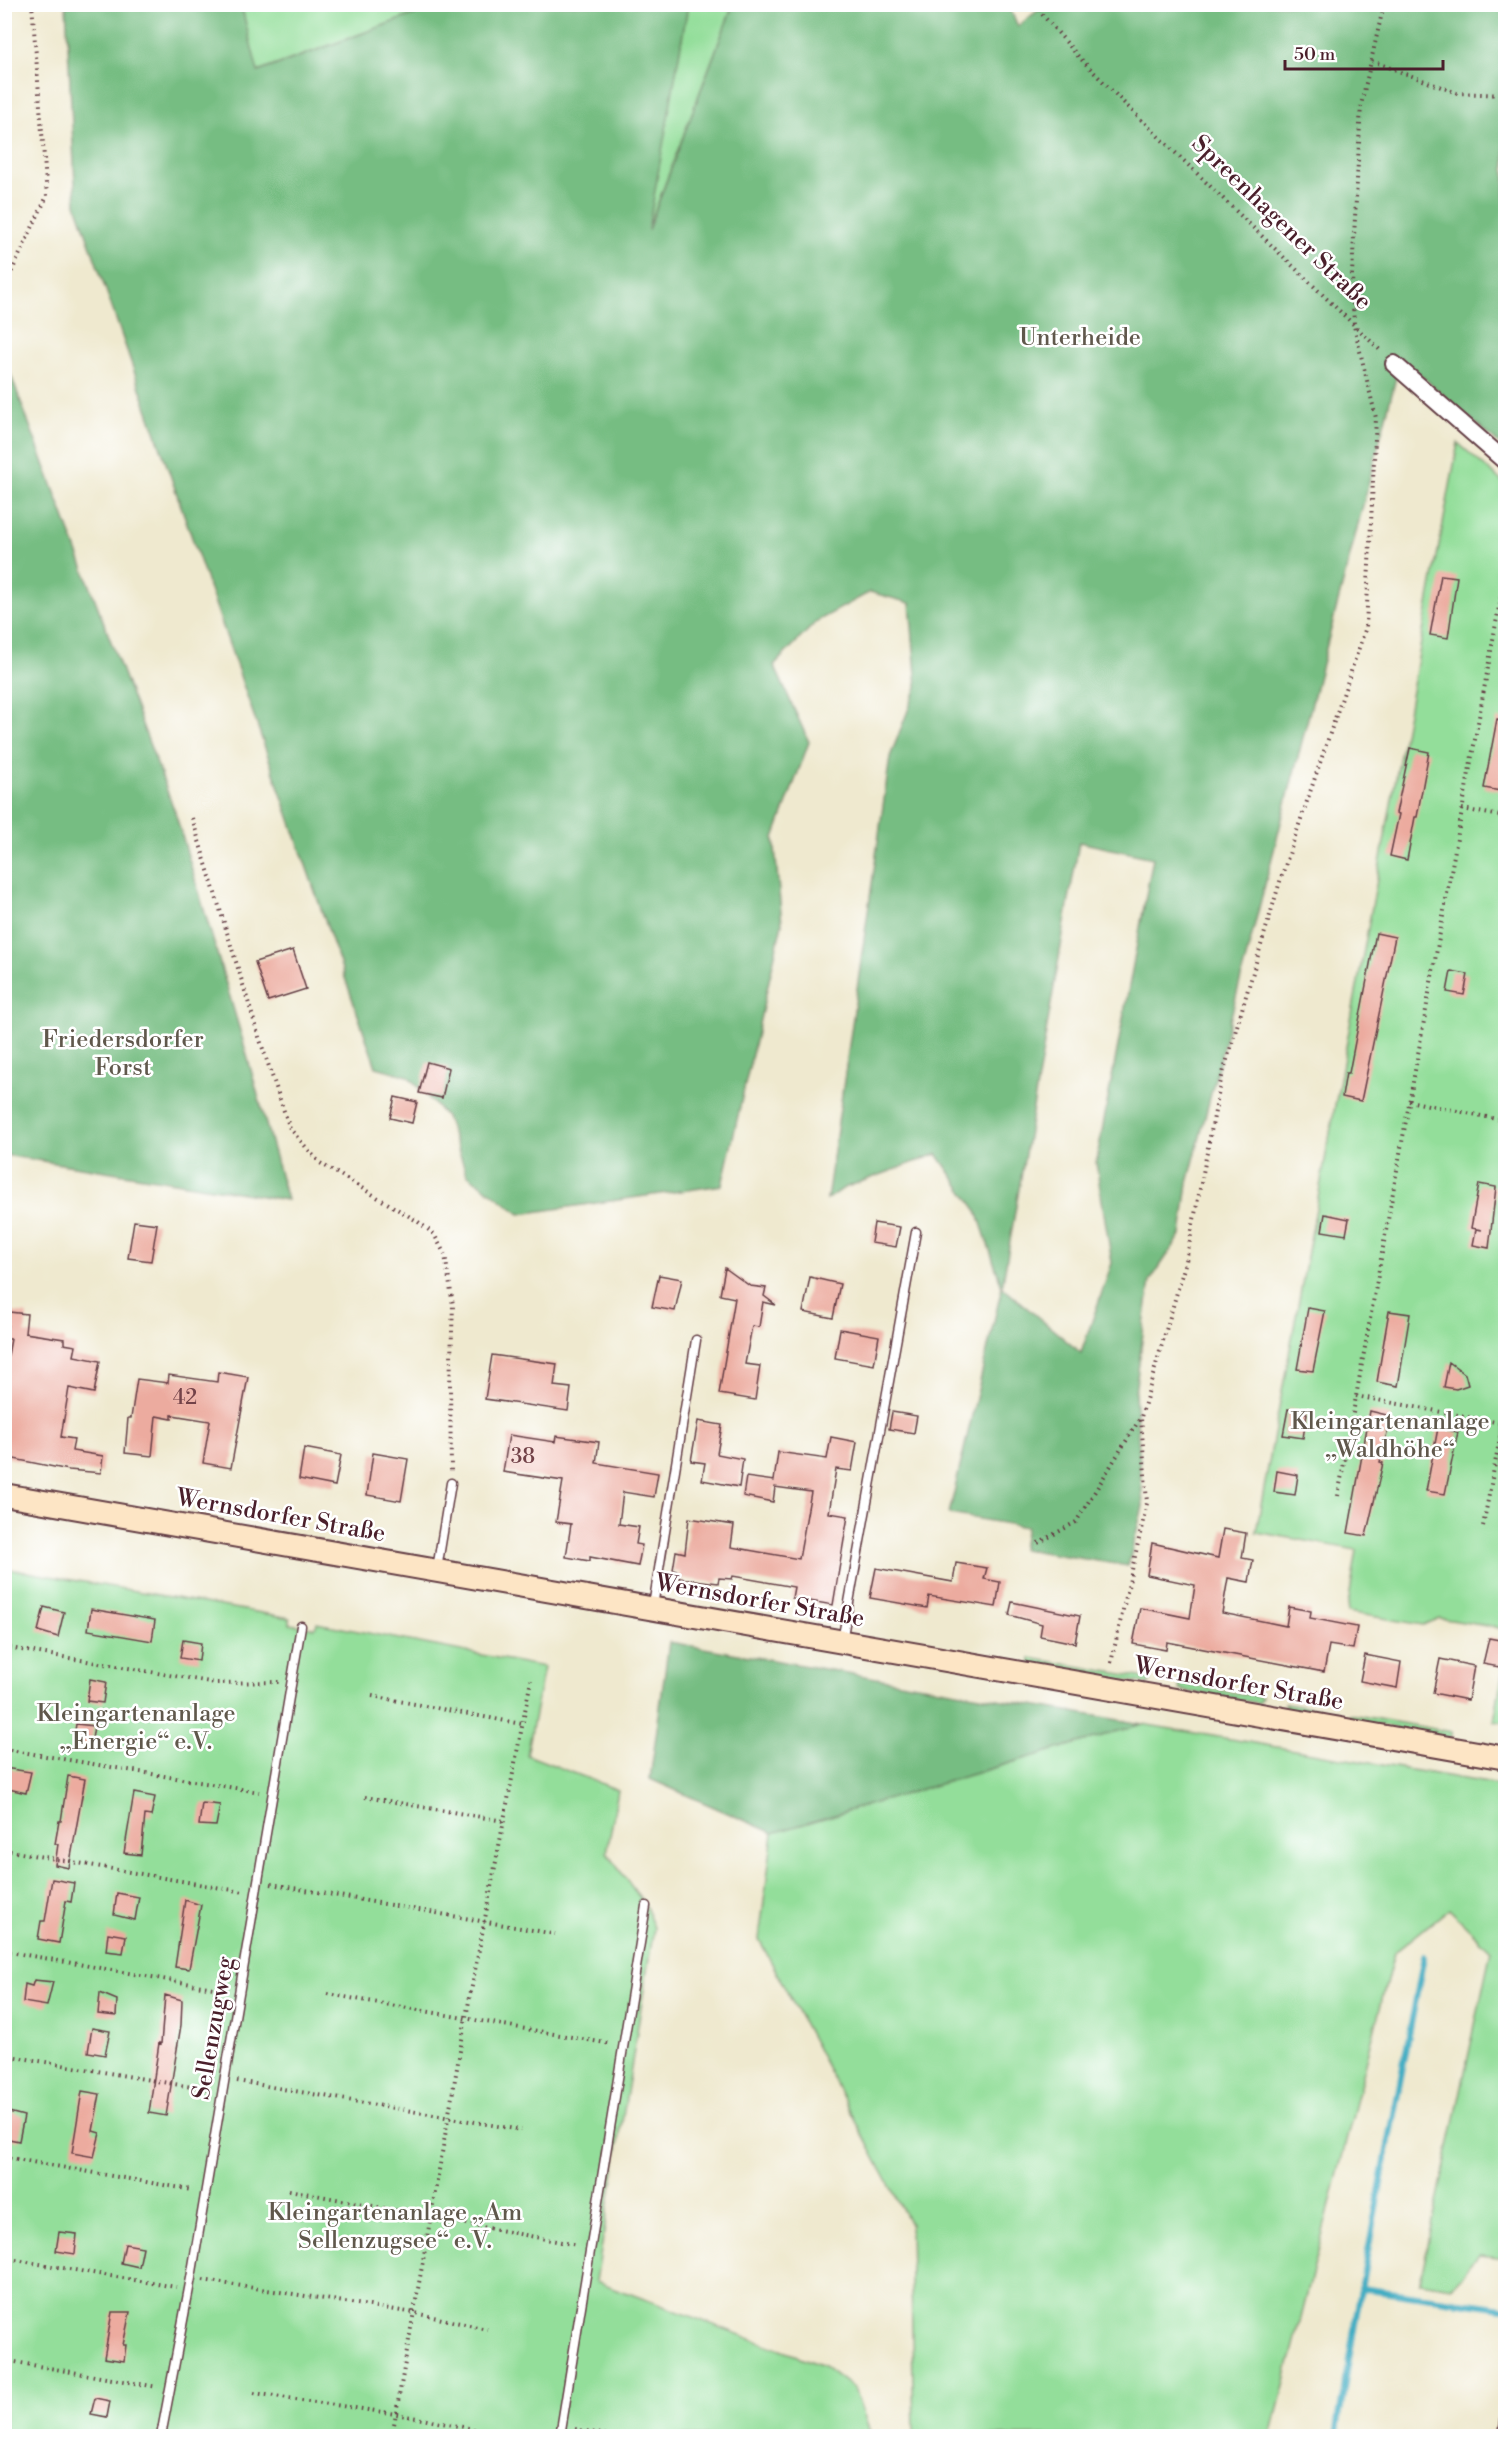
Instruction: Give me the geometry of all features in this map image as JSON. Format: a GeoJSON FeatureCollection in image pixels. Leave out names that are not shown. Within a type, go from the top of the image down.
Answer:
{"type":"FeatureCollection","features":[{"type":"Feature","properties":{"kind":"main road","name":"Wernsdorfer Straße"},"geometry":{"type":"LineString","coordinates":[[4,1495],[1506,1758]]}},
{"type":"Feature","properties":{"kind":"street"},"geometry":{"type":"LineString","coordinates":[[1394,364],[1506,462]]}},
{"type":"Feature","properties":{"kind":"lane"},"geometry":{"type":"LineString","coordinates":[[842,1642],[916,1232]]}},
{"type":"Feature","properties":{"kind":"lane"},"geometry":{"type":"LineString","coordinates":[[653,1609],[696,1340]]}},
{"type":"Feature","properties":{"kind":"lane"},"geometry":{"type":"LineString","coordinates":[[437,1569],[451,1483]]}},
{"type":"Feature","properties":{"kind":"lane","name":"Sellenzugweg"},"geometry":{"type":"LineString","coordinates":[[161,2436],[259,1881],[271,1794],[301,1626]]}},
{"type":"Feature","properties":{"kind":"lane"},"geometry":{"type":"LineString","coordinates":[[561,2432],[646,1906]]}},
{"type":"Feature","properties":{"kind":"lane"},"geometry":{"type":"LineString","coordinates":[[1503,2436],[1506,2413]]}},
{"type":"Feature","properties":{"kind":"path"},"geometry":{"type":"LineString","coordinates":[[4,288],[47,196],[32,4]]}},
{"type":"Feature","properties":{"kind":"path","name":"Spreenhagener Straße"},"geometry":{"type":"LineString","coordinates":[[1036,4],[1041,14],[1078,56],[1126,105],[1394,364]]}},
{"type":"Feature","properties":{"kind":"path"},"geometry":{"type":"LineString","coordinates":[[1038,1544],[1076,1522],[1141,1417],[1186,1261],[1221,1080],[1281,878],[1366,627],[1376,418],[1354,326],[1352,274],[1361,105],[1384,4]]}},
{"type":"Feature","properties":{"kind":"path"},"geometry":{"type":"LineString","coordinates":[[1372,61],[1456,93],[1506,95]]}},
{"type":"Feature","properties":{"kind":"path"},"geometry":{"type":"LineString","coordinates":[[4,273],[8,282]]}},
{"type":"Feature","properties":{"kind":"path"},"geometry":{"type":"LineString","coordinates":[[1338,1496],[1506,568]]}},
{"type":"Feature","properties":{"kind":"path"},"geometry":{"type":"LineString","coordinates":[[1462,808],[1506,818]]}},
{"type":"Feature","properties":{"kind":"path"},"geometry":{"type":"LineString","coordinates":[[192,818],[290,1129],[320,1163],[417,1221],[434,1234],[445,1255],[453,1305],[449,1436],[451,1483]]}},
{"type":"Feature","properties":{"kind":"path"},"geometry":{"type":"LineString","coordinates":[[1409,1101],[1506,1121]]}},
{"type":"Feature","properties":{"kind":"path"},"geometry":{"type":"LineString","coordinates":[[1356,1396],[1504,1424]]}},
{"type":"Feature","properties":{"kind":"path"},"geometry":{"type":"LineString","coordinates":[[1483,1526],[1506,1406]]}},
{"type":"Feature","properties":{"kind":"path"},"geometry":{"type":"LineString","coordinates":[[1111,1663],[1146,1503],[1141,1417]]}},
{"type":"Feature","properties":{"kind":"path"},"geometry":{"type":"LineString","coordinates":[[4,1647],[216,1683],[291,1682]]}},
{"type":"Feature","properties":{"kind":"path"},"geometry":{"type":"LineString","coordinates":[[392,2436],[466,2017],[531,1680]]}},
{"type":"Feature","properties":{"kind":"path"},"geometry":{"type":"LineString","coordinates":[[372,1696],[522,1724]]}},
{"type":"Feature","properties":{"kind":"path"},"geometry":{"type":"LineString","coordinates":[[4,1749],[271,1794]]}},
{"type":"Feature","properties":{"kind":"path"},"geometry":{"type":"LineString","coordinates":[[365,1797],[504,1821]]}},
{"type":"Feature","properties":{"kind":"path"},"geometry":{"type":"LineString","coordinates":[[4,1850],[256,1894]]}},
{"type":"Feature","properties":{"kind":"path"},"geometry":{"type":"LineString","coordinates":[[259,1881],[555,1934]]}},
{"type":"Feature","properties":{"kind":"path"},"geometry":{"type":"LineString","coordinates":[[4,1951],[239,1993]]}},
{"type":"Feature","properties":{"kind":"path"},"geometry":{"type":"LineString","coordinates":[[328,1994],[622,2046]]}},
{"type":"Feature","properties":{"kind":"path"},"geometry":{"type":"LineString","coordinates":[[4,2055],[222,2093]]}},
{"type":"Feature","properties":{"kind":"path"},"geometry":{"type":"LineString","coordinates":[[224,2078],[521,2130]]}},
{"type":"Feature","properties":{"kind":"path"},"geometry":{"type":"LineString","coordinates":[[4,2157],[205,2192]]}},
{"type":"Feature","properties":{"kind":"path"},"geometry":{"type":"LineString","coordinates":[[289,2190],[591,2247]]}},
{"type":"Feature","properties":{"kind":"path"},"geometry":{"type":"LineString","coordinates":[[4,2258],[188,2290]]}},
{"type":"Feature","properties":{"kind":"path"},"geometry":{"type":"LineString","coordinates":[[190,2278],[415,2313],[487,2329]]}},
{"type":"Feature","properties":{"kind":"path"},"geometry":{"type":"LineString","coordinates":[[4,2360],[169,2390]]}},
{"type":"Feature","properties":{"kind":"path"},"geometry":{"type":"LineString","coordinates":[[254,2393],[396,2414],[510,2436]]}},
{"type":"Feature","properties":{"kind":"path"},"geometry":{"type":"LineString","coordinates":[[561,2432],[612,2436]]}},
{"type":"Feature","properties":{"kind":"green space"},"geometry":{"type":"Polygon","coordinates":[[[241,4],[439,5],[257,72],[241,4]]]}},
{"type":"Feature","properties":{"kind":"green space","name":"Unterheide"},"geometry":{"type":"Polygon","coordinates":[[[1046,4],[1505,5],[1505,449],[1401,358],[1188,1183],[1181,1235],[1150,1281],[1135,1393],[1143,1506],[1128,1566],[1022,1549],[1026,1527],[949,1514],[1002,1287],[977,1211],[937,1154],[844,1188],[827,1200],[890,757],[917,687],[910,603],[870,592],[817,621],[774,665],[809,742],[774,838],[782,924],[722,1185],[520,1214],[467,1174],[446,1117],[408,1076],[376,1067],[76,204],[66,5],[241,5],[258,72],[439,5],[688,5],[648,230],[733,5],[1008,5],[1018,26],[1046,4]],[[1079,842],[1002,1287],[1081,1353],[1112,1263],[1096,1163],[1153,858],[1079,842]]]}},
{"type":"Feature","properties":{"kind":"green space"},"geometry":{"type":"Polygon","coordinates":[[[688,5],[733,5],[646,234],[688,5]]]}},
{"type":"Feature","properties":{"kind":"green space","name":"Friedersdorfer Forst"},"geometry":{"type":"Polygon","coordinates":[[[4,357],[175,812],[243,1041],[287,1200],[5,1155],[4,357]]]}},
{"type":"Feature","properties":{"kind":"green space","name":"Kleingartenanlage „Waldhöhe“"},"geometry":{"type":"Polygon","coordinates":[[[1458,443],[1506,485],[1505,1629],[1439,1618],[1423,1625],[1347,1612],[1357,1550],[1256,1532],[1458,443]]]}},
{"type":"Feature","properties":{"kind":"green space"},"geometry":{"type":"Polygon","coordinates":[[[4,1568],[290,1618],[290,1624],[315,1628],[317,1623],[544,1667],[527,1755],[618,1790],[607,1853],[646,1906],[654,1928],[596,2281],[824,2366],[854,2389],[872,2436],[5,2436],[4,1568]]]}},
{"type":"Feature","properties":{"kind":"green space"},"geometry":{"type":"Polygon","coordinates":[[[669,1642],[1142,1724],[773,1833],[650,1779],[669,1642]]]}},
{"type":"Feature","properties":{"kind":"green space"},"geometry":{"type":"Polygon","coordinates":[[[1030,1658],[1151,1679],[1148,1684],[1030,1664],[1030,1658]]]}},
{"type":"Feature","properties":{"kind":"green space"},"geometry":{"type":"Polygon","coordinates":[[[1505,1659],[1505,1723],[1494,1721],[1505,1659]]]}},
{"type":"Feature","properties":{"kind":"green space"},"geometry":{"type":"Polygon","coordinates":[[[1179,1684],[1262,1697],[1259,1703],[1180,1690],[1179,1684]]]}},
{"type":"Feature","properties":{"kind":"green space"},"geometry":{"type":"Polygon","coordinates":[[[1285,1703],[1337,1711],[1333,1717],[1285,1709],[1285,1703]]]}},
{"type":"Feature","properties":{"kind":"green space"},"geometry":{"type":"Polygon","coordinates":[[[1350,1714],[1452,1732],[1450,1738],[1350,1720],[1350,1714]]]}},
{"type":"Feature","properties":{"kind":"green space"},"geometry":{"type":"Polygon","coordinates":[[[1142,1724],[1505,1786],[1505,2258],[1479,2255],[1452,2287],[1420,2282],[1491,1950],[1449,1909],[1394,1953],[1271,2436],[914,2436],[910,2224],[759,1939],[773,1833],[1142,1724]]]}},
{"type":"Feature","properties":{"kind":"building"},"geometry":{"type":"Polygon","coordinates":[[[1441,575],[1457,577],[1448,638],[1430,635],[1441,575]]]}},
{"type":"Feature","properties":{"kind":"building"},"geometry":{"type":"Polygon","coordinates":[[[1497,719],[1506,720],[1506,792],[1484,788],[1497,719]]]}},
{"type":"Feature","properties":{"kind":"building"},"geometry":{"type":"Polygon","coordinates":[[[1410,748],[1429,752],[1407,860],[1390,856],[1399,814],[1396,813],[1410,748]]]}},
{"type":"Feature","properties":{"kind":"building"},"geometry":{"type":"Polygon","coordinates":[[[1376,933],[1395,937],[1361,1101],[1342,1097],[1346,1073],[1349,1073],[1376,933]]]}},
{"type":"Feature","properties":{"kind":"building"},"geometry":{"type":"Polygon","coordinates":[[[293,950],[306,989],[268,1001],[255,962],[293,950]]]}},
{"type":"Feature","properties":{"kind":"building"},"geometry":{"type":"Polygon","coordinates":[[[1451,971],[1468,974],[1464,995],[1447,992],[1451,971]]]}},
{"type":"Feature","properties":{"kind":"building"},"geometry":{"type":"Polygon","coordinates":[[[427,1062],[449,1068],[442,1098],[419,1093],[427,1062]]]}},
{"type":"Feature","properties":{"kind":"building"},"geometry":{"type":"Polygon","coordinates":[[[395,1097],[417,1102],[412,1123],[390,1118],[395,1097]]]}},
{"type":"Feature","properties":{"kind":"building"},"geometry":{"type":"Polygon","coordinates":[[[1479,1184],[1496,1187],[1489,1248],[1473,1245],[1476,1229],[1482,1230],[1471,1228],[1479,1184]]]}},
{"type":"Feature","properties":{"kind":"building"},"geometry":{"type":"Polygon","coordinates":[[[1325,1214],[1349,1219],[1346,1235],[1322,1231],[1325,1214]]]}},
{"type":"Feature","properties":{"kind":"building"},"geometry":{"type":"Polygon","coordinates":[[[134,1221],[157,1224],[151,1261],[128,1258],[134,1221]]]}},
{"type":"Feature","properties":{"kind":"building"},"geometry":{"type":"Polygon","coordinates":[[[874,1223],[900,1227],[896,1247],[871,1243],[874,1223]]]}},
{"type":"Feature","properties":{"kind":"building"},"geometry":{"type":"Polygon","coordinates":[[[725,1268],[750,1286],[766,1288],[764,1296],[776,1305],[763,1302],[759,1327],[752,1326],[745,1364],[760,1366],[755,1400],[719,1394],[735,1298],[720,1295],[725,1268]]]}},
{"type":"Feature","properties":{"kind":"building"},"geometry":{"type":"Polygon","coordinates":[[[659,1275],[682,1279],[675,1311],[652,1307],[659,1275]]]}},
{"type":"Feature","properties":{"kind":"building"},"geometry":{"type":"Polygon","coordinates":[[[810,1277],[840,1284],[833,1318],[803,1312],[810,1277]]]}},
{"type":"Feature","properties":{"kind":"building"},"geometry":{"type":"Polygon","coordinates":[[[1308,1308],[1325,1311],[1313,1371],[1297,1369],[1308,1308]]]}},
{"type":"Feature","properties":{"kind":"building"},"geometry":{"type":"Polygon","coordinates":[[[1389,1311],[1410,1314],[1398,1386],[1377,1382],[1389,1311]]]}},
{"type":"Feature","properties":{"kind":"building"},"geometry":{"type":"Polygon","coordinates":[[[9,1312],[27,1314],[25,1333],[64,1339],[64,1344],[76,1346],[74,1356],[100,1361],[94,1393],[69,1388],[61,1437],[74,1439],[72,1451],[103,1456],[101,1473],[69,1470],[4,1457],[4,1377],[11,1339],[6,1339],[9,1312]]]}},
{"type":"Feature","properties":{"kind":"building"},"geometry":{"type":"Polygon","coordinates":[[[840,1329],[879,1336],[874,1365],[835,1358],[840,1329]]]}},
{"type":"Feature","properties":{"kind":"building"},"geometry":{"type":"Polygon","coordinates":[[[492,1355],[557,1364],[554,1386],[571,1388],[568,1411],[485,1399],[492,1355]]]}},
{"type":"Feature","properties":{"kind":"building"},"geometry":{"type":"Polygon","coordinates":[[[1449,1362],[1465,1374],[1468,1385],[1456,1389],[1444,1387],[1449,1362]]]}},
{"type":"Feature","properties":{"kind":"building"},"geometry":{"type":"Polygon","coordinates":[[[218,1372],[248,1377],[231,1468],[203,1463],[210,1421],[172,1415],[172,1419],[156,1416],[152,1456],[125,1453],[128,1418],[131,1418],[137,1379],[168,1383],[169,1375],[217,1382],[218,1372]]]}},
{"type":"Feature","properties":{"kind":"building"},"geometry":{"type":"Polygon","coordinates":[[[1288,1409],[1307,1413],[1303,1438],[1283,1435],[1288,1409]]]}},
{"type":"Feature","properties":{"kind":"building"},"geometry":{"type":"Polygon","coordinates":[[[1370,1411],[1391,1416],[1366,1536],[1348,1533],[1370,1411]]]}},
{"type":"Feature","properties":{"kind":"building"},"geometry":{"type":"Polygon","coordinates":[[[892,1412],[917,1416],[914,1433],[889,1429],[892,1412]]]}},
{"type":"Feature","properties":{"kind":"building"},"geometry":{"type":"Polygon","coordinates":[[[698,1421],[722,1425],[717,1454],[743,1459],[739,1487],[702,1480],[705,1463],[691,1461],[698,1421]]]}},
{"type":"Feature","properties":{"kind":"building"},"geometry":{"type":"Polygon","coordinates":[[[1438,1428],[1458,1432],[1445,1494],[1426,1491],[1438,1428]]]}},
{"type":"Feature","properties":{"kind":"building"},"geometry":{"type":"Polygon","coordinates":[[[509,1435],[555,1442],[556,1436],[599,1442],[596,1463],[658,1473],[654,1497],[623,1492],[619,1524],[639,1527],[636,1544],[642,1545],[638,1566],[590,1557],[590,1561],[566,1557],[571,1524],[556,1522],[563,1481],[503,1472],[509,1435]]]}},
{"type":"Feature","properties":{"kind":"building"},"geometry":{"type":"Polygon","coordinates":[[[831,1437],[857,1442],[852,1471],[836,1469],[829,1513],[848,1516],[833,1605],[792,1598],[794,1587],[733,1576],[732,1579],[719,1578],[718,1583],[679,1578],[680,1572],[673,1570],[676,1551],[685,1553],[689,1518],[734,1525],[731,1547],[799,1559],[811,1492],[775,1487],[773,1502],[743,1496],[746,1477],[774,1481],[778,1452],[827,1459],[831,1437]]]}},
{"type":"Feature","properties":{"kind":"building"},"geometry":{"type":"Polygon","coordinates":[[[304,1448],[341,1455],[335,1486],[299,1479],[304,1448]]]}},
{"type":"Feature","properties":{"kind":"building"},"geometry":{"type":"Polygon","coordinates":[[[373,1453],[408,1459],[401,1501],[367,1495],[373,1453]]]}},
{"type":"Feature","properties":{"kind":"building"},"geometry":{"type":"Polygon","coordinates":[[[1277,1471],[1298,1475],[1295,1495],[1274,1492],[1277,1471]]]}},
{"type":"Feature","properties":{"kind":"building"},"geometry":{"type":"Polygon","coordinates":[[[1223,1529],[1246,1533],[1242,1558],[1253,1560],[1249,1582],[1228,1578],[1222,1613],[1286,1626],[1289,1607],[1311,1611],[1310,1618],[1357,1627],[1353,1649],[1329,1645],[1324,1672],[1167,1642],[1166,1650],[1133,1644],[1140,1608],[1190,1618],[1195,1585],[1147,1575],[1152,1543],[1218,1558],[1223,1529]]]}},
{"type":"Feature","properties":{"kind":"building"},"geometry":{"type":"Polygon","coordinates":[[[956,1563],[987,1568],[984,1579],[1000,1582],[996,1607],[929,1596],[927,1608],[870,1598],[876,1568],[953,1582],[956,1563]]]}},
{"type":"Feature","properties":{"kind":"building"},"geometry":{"type":"Polygon","coordinates":[[[1012,1602],[1080,1616],[1075,1643],[1040,1636],[1042,1624],[1009,1615],[1012,1602]]]}},
{"type":"Feature","properties":{"kind":"building"},"geometry":{"type":"Polygon","coordinates":[[[44,1607],[64,1612],[58,1637],[38,1631],[44,1607]]]}},
{"type":"Feature","properties":{"kind":"building"},"geometry":{"type":"Polygon","coordinates":[[[91,1609],[155,1620],[152,1641],[88,1630],[91,1609]]]}},
{"type":"Feature","properties":{"kind":"building"},"geometry":{"type":"Polygon","coordinates":[[[1489,1638],[1505,1641],[1499,1667],[1483,1664],[1489,1638]]]}},
{"type":"Feature","properties":{"kind":"building"},"geometry":{"type":"Polygon","coordinates":[[[183,1640],[201,1643],[199,1661],[180,1658],[183,1640]]]}},
{"type":"Feature","properties":{"kind":"building"},"geometry":{"type":"Polygon","coordinates":[[[1365,1655],[1401,1662],[1397,1688],[1360,1681],[1365,1655]]]}},
{"type":"Feature","properties":{"kind":"building"},"geometry":{"type":"Polygon","coordinates":[[[1440,1659],[1474,1666],[1468,1700],[1433,1693],[1440,1659]]]}},
{"type":"Feature","properties":{"kind":"building"},"geometry":{"type":"Polygon","coordinates":[[[90,1679],[106,1682],[103,1703],[87,1701],[90,1679]]]}},
{"type":"Feature","properties":{"kind":"building"},"geometry":{"type":"Polygon","coordinates":[[[76,1724],[94,1726],[91,1746],[73,1743],[76,1724]]]}},
{"type":"Feature","properties":{"kind":"building"},"geometry":{"type":"Polygon","coordinates":[[[4,1768],[31,1772],[26,1793],[4,1788],[4,1768]]]}},
{"type":"Feature","properties":{"kind":"building"},"geometry":{"type":"Polygon","coordinates":[[[68,1776],[85,1779],[69,1868],[55,1865],[58,1844],[55,1844],[68,1776]]]}},
{"type":"Feature","properties":{"kind":"building"},"geometry":{"type":"Polygon","coordinates":[[[134,1793],[155,1797],[151,1816],[145,1815],[141,1855],[124,1853],[134,1793]]]}},
{"type":"Feature","properties":{"kind":"building"},"geometry":{"type":"Polygon","coordinates":[[[202,1803],[220,1805],[216,1826],[199,1825],[202,1803]]]}},
{"type":"Feature","properties":{"kind":"building"},"geometry":{"type":"Polygon","coordinates":[[[52,1879],[74,1883],[71,1902],[66,1901],[59,1943],[38,1939],[41,1921],[45,1921],[52,1879]]]}},
{"type":"Feature","properties":{"kind":"building"},"geometry":{"type":"Polygon","coordinates":[[[117,1893],[139,1897],[135,1920],[114,1915],[117,1893]]]}},
{"type":"Feature","properties":{"kind":"building"},"geometry":{"type":"Polygon","coordinates":[[[185,1900],[201,1905],[189,1969],[175,1967],[185,1900]]]}},
{"type":"Feature","properties":{"kind":"building"},"geometry":{"type":"Polygon","coordinates":[[[108,1933],[126,1936],[123,1953],[106,1951],[108,1933]]]}},
{"type":"Feature","properties":{"kind":"building"},"geometry":{"type":"Polygon","coordinates":[[[34,1980],[53,1982],[47,2006],[23,2002],[25,1984],[32,1986],[34,1980]]]}},
{"type":"Feature","properties":{"kind":"building"},"geometry":{"type":"Polygon","coordinates":[[[100,1993],[117,2000],[116,2016],[98,2014],[100,1993]]]}},
{"type":"Feature","properties":{"kind":"building"},"geometry":{"type":"Polygon","coordinates":[[[165,1995],[182,2000],[181,2025],[166,2116],[149,2113],[159,2043],[161,2044],[165,1995]]]}},
{"type":"Feature","properties":{"kind":"building"},"geometry":{"type":"Polygon","coordinates":[[[92,2028],[110,2031],[105,2055],[88,2052],[92,2028]]]}},
{"type":"Feature","properties":{"kind":"building"},"geometry":{"type":"Polygon","coordinates":[[[82,2091],[100,2094],[93,2131],[100,2133],[94,2157],[72,2153],[82,2091]]]}},
{"type":"Feature","properties":{"kind":"building"},"geometry":{"type":"Polygon","coordinates":[[[9,2112],[24,2116],[19,2141],[4,2138],[9,2112]]]}},
{"type":"Feature","properties":{"kind":"building"},"geometry":{"type":"Polygon","coordinates":[[[59,2232],[77,2234],[75,2254],[56,2251],[59,2232]]]}},
{"type":"Feature","properties":{"kind":"building"},"geometry":{"type":"Polygon","coordinates":[[[125,2244],[143,2247],[139,2267],[121,2263],[125,2244]]]}},
{"type":"Feature","properties":{"kind":"building"},"geometry":{"type":"Polygon","coordinates":[[[112,2312],[130,2312],[123,2345],[126,2345],[124,2361],[104,2358],[112,2312]]]}},
{"type":"Feature","properties":{"kind":"building"},"geometry":{"type":"Polygon","coordinates":[[[95,2398],[110,2401],[107,2417],[91,2414],[95,2398]]]}},
{"type":"Feature","properties":{"kind":"waterway"},"geometry":{"type":"LineString","coordinates":[[1336,2436],[1361,2288],[1424,1956]]}},
{"type":"Feature","properties":{"kind":"waterway"},"geometry":{"type":"LineString","coordinates":[[1361,2288],[1503,2308]]}},
{"type":"Feature","properties":{"kind":"park label","name":"Kleingartenanlage „Energie“ e.V."},"geometry":{"type":"Point","coordinates":[136,1727]}},
{"type":"Feature","properties":{"kind":"park label","name":"Kleingartenanlage „Am Sellenzugsee“ e.V."},"geometry":{"type":"Point","coordinates":[395,2226]}}]}
